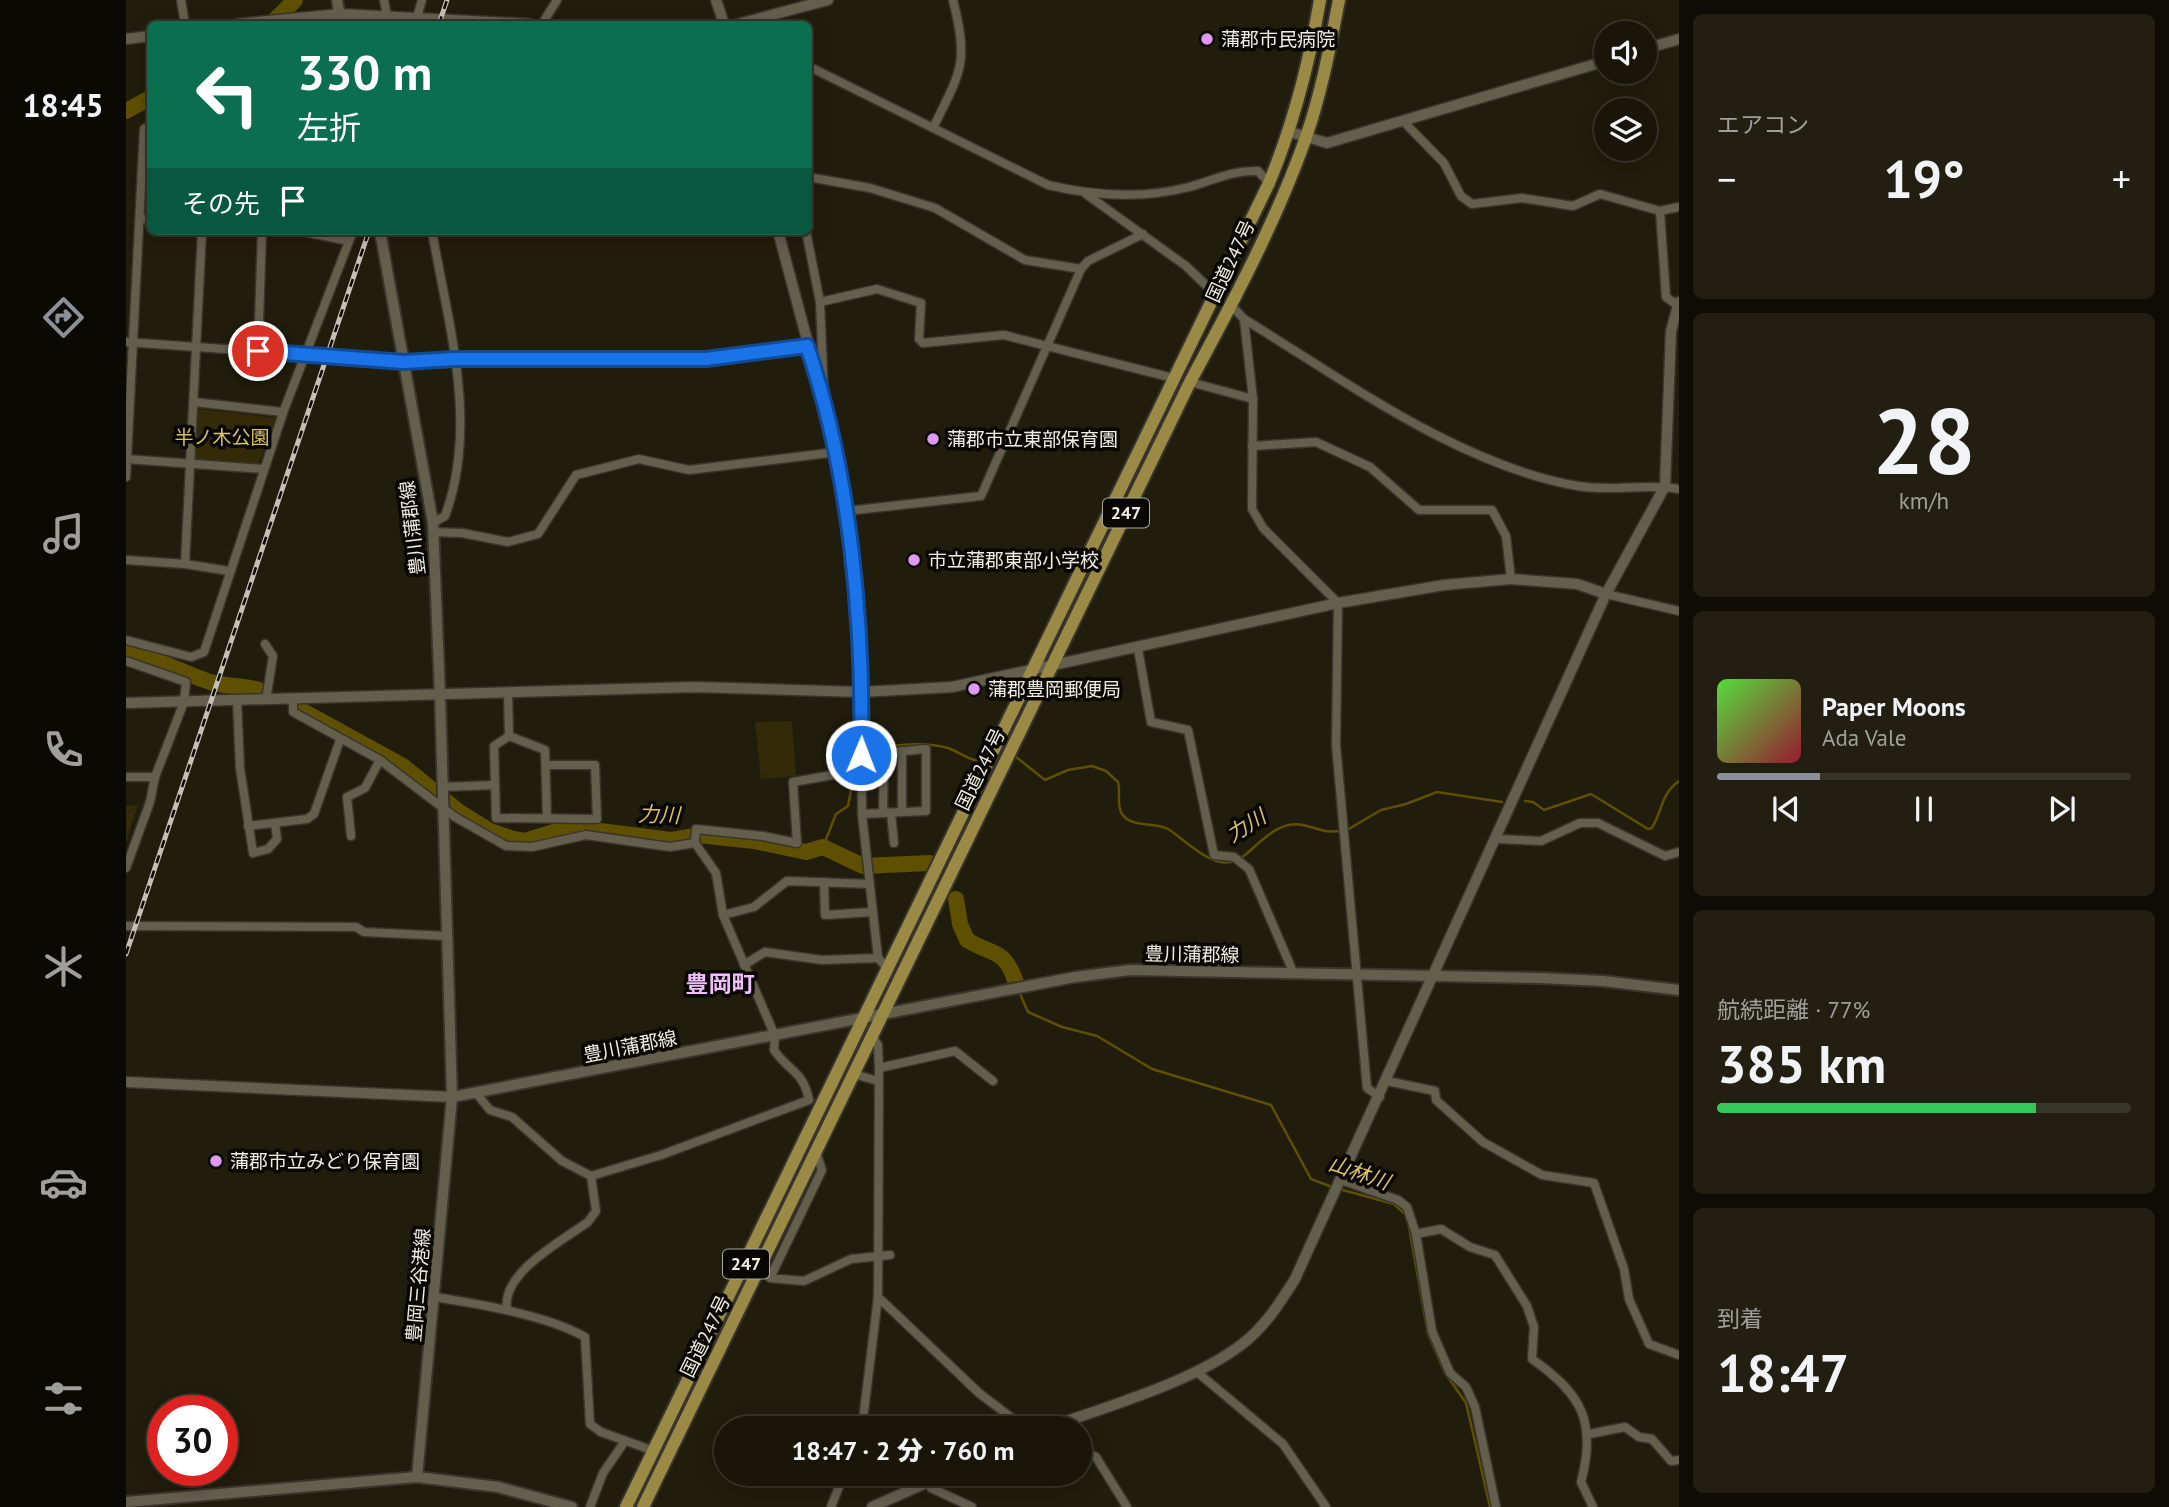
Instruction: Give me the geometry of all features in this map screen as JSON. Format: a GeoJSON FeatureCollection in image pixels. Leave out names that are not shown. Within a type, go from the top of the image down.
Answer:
{"type":"FeatureCollection","features":[{"type":"Feature","properties":{"kind":"highway","name":"国道247号"},"geometry":{"type":"LineString","coordinates":[[626,1507],[1269,183],[1290,132],[1311,61],[1320,0]]}},
{"type":"Feature","properties":{"kind":"highway","name":"国道247号"},"geometry":{"type":"LineString","coordinates":[[643,1507],[1190,382],[1231,305],[1306,138],[1326,66],[1339,0]]}},
{"type":"Feature","properties":{"kind":"main road"},"geometry":{"type":"LineString","coordinates":[[337,0],[340,19]]}},
{"type":"Feature","properties":{"kind":"main road","name":"豊川蒲郡線"},"geometry":{"type":"LineString","coordinates":[[381,235],[433,527],[452,1097],[864,1020],[1075,977],[1130,970],[1590,980],[1679,990]]}},
{"type":"Feature","properties":{"kind":"main road","name":"豊岡三谷港線"},"geometry":{"type":"LineString","coordinates":[[417,1476],[452,1097]]}},
{"type":"Feature","properties":{"kind":"main road"},"geometry":{"type":"LineString","coordinates":[[126,1502],[192,1502],[417,1476],[498,1488],[572,1507]]}},
{"type":"Feature","properties":{"kind":"street"},"geometry":{"type":"LineString","coordinates":[[181,0],[184,21]]}},
{"type":"Feature","properties":{"kind":"street"},"geometry":{"type":"LineString","coordinates":[[384,0],[387,16]]}},
{"type":"Feature","properties":{"kind":"street"},"geometry":{"type":"LineString","coordinates":[[275,21],[387,16],[416,21],[422,0]]}},
{"type":"Feature","properties":{"kind":"street"},"geometry":{"type":"LineString","coordinates":[[544,21],[557,0]]}},
{"type":"Feature","properties":{"kind":"street"},"geometry":{"type":"LineString","coordinates":[[716,0],[723,21]]}},
{"type":"Feature","properties":{"kind":"street"},"geometry":{"type":"LineString","coordinates":[[749,21],[828,0]]}},
{"type":"Feature","properties":{"kind":"street"},"geometry":{"type":"LineString","coordinates":[[933,128],[959,75],[963,55],[953,0]]}},
{"type":"Feature","properties":{"kind":"street"},"geometry":{"type":"LineString","coordinates":[[126,39],[147,36]]}},
{"type":"Feature","properties":{"kind":"street"},"geometry":{"type":"LineString","coordinates":[[1657,45],[1679,39]]}},
{"type":"Feature","properties":{"kind":"street"},"geometry":{"type":"LineString","coordinates":[[1290,132],[1327,144],[1594,65]]}},
{"type":"Feature","properties":{"kind":"street"},"geometry":{"type":"LineString","coordinates":[[812,68],[1048,185],[1086,194],[1130,195],[1188,187],[1238,170],[1258,171],[1269,183]]}},
{"type":"Feature","properties":{"kind":"street"},"geometry":{"type":"LineString","coordinates":[[1404,122],[1444,163],[1461,197],[1472,204],[1522,198],[1573,206],[1600,194],[1660,211],[1679,207]]}},
{"type":"Feature","properties":{"kind":"street"},"geometry":{"type":"LineString","coordinates":[[126,477],[129,342],[140,219],[144,129],[147,127]]}},
{"type":"Feature","properties":{"kind":"street"},"geometry":{"type":"LineString","coordinates":[[812,178],[870,188],[935,208],[1025,260],[1080,269]]}},
{"type":"Feature","properties":{"kind":"street"},"geometry":{"type":"LineString","coordinates":[[1086,194],[1186,265],[1215,294]]}},
{"type":"Feature","properties":{"kind":"street"},"geometry":{"type":"LineString","coordinates":[[1080,1416],[1197,1372],[1241,1345],[1274,1312],[1295,1279],[1380,1097],[1606,594],[1665,486],[1674,382],[1671,331],[1678,303],[1666,297],[1660,211]]}},
{"type":"Feature","properties":{"kind":"street"},"geometry":{"type":"LineString","coordinates":[[140,219],[147,219]]}},
{"type":"Feature","properties":{"kind":"street"},"geometry":{"type":"LineString","coordinates":[[847,511],[981,496],[1080,269],[1088,261],[1143,234]]}},
{"type":"Feature","properties":{"kind":"street"},"geometry":{"type":"LineString","coordinates":[[185,564],[202,235]]}},
{"type":"Feature","properties":{"kind":"street"},"geometry":{"type":"LineString","coordinates":[[258,351],[262,235]]}},
{"type":"Feature","properties":{"kind":"street"},"geometry":{"type":"LineString","coordinates":[[328,235],[349,241]]}},
{"type":"Feature","properties":{"kind":"street"},"geometry":{"type":"LineString","coordinates":[[126,640],[191,657],[201,655],[283,412],[351,235]]}},
{"type":"Feature","properties":{"kind":"street"},"geometry":{"type":"LineString","coordinates":[[433,235],[462,412],[457,477],[445,516],[433,527]]}},
{"type":"Feature","properties":{"kind":"street"},"geometry":{"type":"LineString","coordinates":[[779,235],[807,346],[824,397],[847,511],[861,692],[861,754],[856,771],[878,958],[887,968]]}},
{"type":"Feature","properties":{"kind":"street"},"geometry":{"type":"LineString","coordinates":[[807,235],[820,302],[824,397]]}},
{"type":"Feature","properties":{"kind":"street"},"geometry":{"type":"LineString","coordinates":[[820,302],[877,289],[921,303],[919,339],[923,343],[1004,335],[1173,378]]}},
{"type":"Feature","properties":{"kind":"street"},"geometry":{"type":"LineString","coordinates":[[1231,305],[1244,319],[1432,434],[1496,462],[1576,486],[1623,490],[1665,486],[1679,489]]}},
{"type":"Feature","properties":{"kind":"street"},"geometry":{"type":"LineString","coordinates":[[1244,319],[1252,399],[1252,509],[1263,528],[1338,604],[1336,745],[1343,831],[1367,1088],[1380,1097]]}},
{"type":"Feature","properties":{"kind":"street"},"geometry":{"type":"LineString","coordinates":[[129,342],[404,362],[455,359],[706,359],[807,346]]}},
{"type":"Feature","properties":{"kind":"street"},"geometry":{"type":"LineString","coordinates":[[1190,382],[1252,399]]}},
{"type":"Feature","properties":{"kind":"street"},"geometry":{"type":"LineString","coordinates":[[194,402],[283,412]]}},
{"type":"Feature","properties":{"kind":"street"},"geometry":{"type":"LineString","coordinates":[[1252,446],[1316,442],[1370,467],[1419,510],[1492,510],[1506,536],[1511,579]]}},
{"type":"Feature","properties":{"kind":"street"},"geometry":{"type":"LineString","coordinates":[[433,527],[508,542],[538,534],[576,475],[639,458],[689,470],[837,452]]}},
{"type":"Feature","properties":{"kind":"street"},"geometry":{"type":"LineString","coordinates":[[126,459],[263,469]]}},
{"type":"Feature","properties":{"kind":"street"},"geometry":{"type":"LineString","coordinates":[[126,560],[185,564],[229,571]]}},
{"type":"Feature","properties":{"kind":"street"},"geometry":{"type":"LineString","coordinates":[[126,703],[694,687],[861,692],[952,687],[1033,668],[1139,649],[1338,604],[1444,585],[1511,579],[1577,584],[1606,594],[1679,611]]}},
{"type":"Feature","properties":{"kind":"street"},"geometry":{"type":"LineString","coordinates":[[265,644],[273,656],[266,700]]}},
{"type":"Feature","properties":{"kind":"street"},"geometry":{"type":"LineString","coordinates":[[1139,649],[1151,722],[1188,730],[1214,855],[1238,860],[1249,869],[1294,974]]}},
{"type":"Feature","properties":{"kind":"street"},"geometry":{"type":"LineString","coordinates":[[126,661],[186,682],[184,702],[155,777],[150,802],[126,868]]}},
{"type":"Feature","properties":{"kind":"street"},"geometry":{"type":"LineString","coordinates":[[509,693],[509,736]]}},
{"type":"Feature","properties":{"kind":"street"},"geometry":{"type":"LineString","coordinates":[[293,699],[293,712],[380,760],[443,799],[491,838],[521,849],[586,835],[670,847],[695,839]]}},
{"type":"Feature","properties":{"kind":"street"},"geometry":{"type":"LineString","coordinates":[[237,700],[240,768],[253,853],[268,849],[277,839],[275,823]]}},
{"type":"Feature","properties":{"kind":"street"},"geometry":{"type":"LineString","coordinates":[[509,736],[545,750],[547,818]]}},
{"type":"Feature","properties":{"kind":"street"},"geometry":{"type":"LineString","coordinates":[[509,736],[494,746],[496,818],[597,820],[595,765],[546,765]]}},
{"type":"Feature","properties":{"kind":"street"},"geometry":{"type":"LineString","coordinates":[[248,826],[307,819],[314,814],[340,740]]}},
{"type":"Feature","properties":{"kind":"street"},"geometry":{"type":"LineString","coordinates":[[861,754],[926,749],[926,811],[862,814]]}},
{"type":"Feature","properties":{"kind":"street"},"geometry":{"type":"LineString","coordinates":[[902,751],[902,812]]}},
{"type":"Feature","properties":{"kind":"street"},"geometry":{"type":"LineString","coordinates":[[884,753],[887,813],[894,843]]}},
{"type":"Feature","properties":{"kind":"street"},"geometry":{"type":"LineString","coordinates":[[351,836],[347,797],[365,788],[380,760]]}},
{"type":"Feature","properties":{"kind":"street"},"geometry":{"type":"LineString","coordinates":[[477,1093],[490,1110],[512,1116],[562,1161],[590,1176],[661,1156],[809,1100],[806,1083],[799,1073],[774,1050],[775,1036],[723,915],[716,873],[695,839],[695,829],[763,836],[797,843],[793,782],[856,771]]}},
{"type":"Feature","properties":{"kind":"street"},"geometry":{"type":"LineString","coordinates":[[126,777],[155,777]]}},
{"type":"Feature","properties":{"kind":"street"},"geometry":{"type":"LineString","coordinates":[[443,799],[495,785]]}},
{"type":"Feature","properties":{"kind":"street"},"geometry":{"type":"LineString","coordinates":[[1497,839],[1541,841],[1580,822],[1598,823],[1665,856],[1679,852]]}},
{"type":"Feature","properties":{"kind":"street"},"geometry":{"type":"LineString","coordinates":[[723,915],[754,907],[788,881],[869,884]]}},
{"type":"Feature","properties":{"kind":"street"},"geometry":{"type":"LineString","coordinates":[[824,882],[825,915],[872,912]]}},
{"type":"Feature","properties":{"kind":"street"},"geometry":{"type":"LineString","coordinates":[[126,926],[356,928],[364,932],[447,936]]}},
{"type":"Feature","properties":{"kind":"street"},"geometry":{"type":"LineString","coordinates":[[744,965],[765,952],[822,960],[878,958]]}},
{"type":"Feature","properties":{"kind":"street"},"geometry":{"type":"LineString","coordinates":[[863,1416],[878,1297],[878,1045],[872,1037]]}},
{"type":"Feature","properties":{"kind":"street"},"geometry":{"type":"LineString","coordinates":[[878,1068],[955,1051],[993,1081]]}},
{"type":"Feature","properties":{"kind":"street"},"geometry":{"type":"LineString","coordinates":[[854,1074],[878,1081]]}},
{"type":"Feature","properties":{"kind":"street"},"geometry":{"type":"LineString","coordinates":[[1387,1081],[1435,1091],[1436,1100],[1483,1142],[1542,1175],[1594,1183],[1624,1269],[1629,1298],[1649,1344],[1679,1355]]}},
{"type":"Feature","properties":{"kind":"street"},"geometry":{"type":"LineString","coordinates":[[126,1082],[452,1097]]}},
{"type":"Feature","properties":{"kind":"street"},"geometry":{"type":"LineString","coordinates":[[816,1151],[822,1170],[771,1278],[804,1281],[851,1259],[890,1255]]}},
{"type":"Feature","properties":{"kind":"street"},"geometry":{"type":"LineString","coordinates":[[507,1310],[505,1298],[516,1276],[588,1222],[596,1211],[590,1176]]}},
{"type":"Feature","properties":{"kind":"street"},"geometry":{"type":"LineString","coordinates":[[1340,1182],[1398,1199],[1408,1207],[1416,1234],[1432,1331],[1450,1373],[1466,1387],[1475,1407],[1496,1507]]}},
{"type":"Feature","properties":{"kind":"street"},"geometry":{"type":"LineString","coordinates":[[1416,1234],[1441,1229],[1470,1247],[1495,1255],[1527,1306],[1534,1327],[1532,1359],[1563,1383],[1584,1417],[1589,1434],[1588,1455],[1581,1482],[1593,1507]]}},
{"type":"Feature","properties":{"kind":"street"},"geometry":{"type":"LineString","coordinates":[[435,1297],[507,1310],[566,1327],[585,1337],[590,1424],[654,1451]]}},
{"type":"Feature","properties":{"kind":"street"},"geometry":{"type":"LineString","coordinates":[[878,1297],[979,1393],[1009,1416]]}},
{"type":"Feature","properties":{"kind":"street"},"geometry":{"type":"LineString","coordinates":[[1197,1372],[1283,1444],[1326,1507]]}},
{"type":"Feature","properties":{"kind":"street"},"geometry":{"type":"LineString","coordinates":[[1589,1434],[1625,1427],[1639,1437],[1652,1439],[1671,1461],[1679,1460]]}},
{"type":"Feature","properties":{"kind":"street"},"geometry":{"type":"LineString","coordinates":[[590,1507],[603,1473],[625,1441]]}},
{"type":"Feature","properties":{"kind":"street"},"geometry":{"type":"LineString","coordinates":[[1092,1455],[1096,1457],[1127,1507]]}},
{"type":"Feature","properties":{"kind":"street"},"geometry":{"type":"LineString","coordinates":[[831,1507],[839,1486]]}},
{"type":"Feature","properties":{"kind":"street"},"geometry":{"type":"LineString","coordinates":[[872,1507],[919,1486]]}},
{"type":"Feature","properties":{"kind":"street"},"geometry":{"type":"LineString","coordinates":[[931,1486],[972,1507]]}},
{"type":"Feature","properties":{"kind":"green space","name":"半ノ木公園"},"geometry":{"type":"Polygon","coordinates":[[[198,409],[277,418],[258,464],[192,462],[198,409]]]}},
{"type":"Feature","properties":{"kind":"green space"},"geometry":{"type":"Polygon","coordinates":[[[792,721],[796,776],[761,779],[755,722],[792,721]]]}},
{"type":"Feature","properties":{"kind":"green space"},"geometry":{"type":"Polygon","coordinates":[[[138,805],[126,842],[126,806],[138,805]]]}},
{"type":"Feature","properties":{"kind":"waterway"},"geometry":{"type":"LineString","coordinates":[[274,21],[295,0]]}},
{"type":"Feature","properties":{"kind":"waterway"},"geometry":{"type":"LineString","coordinates":[[126,111],[147,100]]}},
{"type":"Feature","properties":{"kind":"waterway","name":"力川"},"geometry":{"type":"LineString","coordinates":[[126,651],[210,682],[259,690]]}},
{"type":"Feature","properties":{"kind":"waterway","name":"力川"},"geometry":{"type":"LineString","coordinates":[[301,710],[403,766],[458,811],[490,831],[513,839],[525,841],[557,831],[584,829],[671,840],[698,835],[754,841],[806,852],[823,847],[863,866],[930,863]]}},
{"type":"Feature","properties":{"kind":"waterway","name":"力川"},"geometry":{"type":"LineString","coordinates":[[855,768],[856,754],[890,746],[914,744],[948,748],[978,761]]}},
{"type":"Feature","properties":{"kind":"waterway","name":"力川"},"geometry":{"type":"LineString","coordinates":[[1016,757],[1045,780],[1068,770],[1092,766],[1106,771],[1118,782],[1119,807],[1126,818],[1168,829],[1208,858],[1235,861]]}},
{"type":"Feature","properties":{"kind":"waterway","name":"力川"},"geometry":{"type":"LineString","coordinates":[[823,847],[836,814],[848,806],[854,774]]}},
{"type":"Feature","properties":{"kind":"waterway","name":"力川"},"geometry":{"type":"LineString","coordinates":[[1525,801],[1533,802],[1544,810],[1591,794],[1648,829],[1652,828],[1656,821],[1665,797],[1679,781]]}},
{"type":"Feature","properties":{"kind":"waterway","name":"力川"},"geometry":{"type":"LineString","coordinates":[[1347,830],[1381,810],[1437,792],[1502,802]]}},
{"type":"Feature","properties":{"kind":"waterway","name":"力川"},"geometry":{"type":"LineString","coordinates":[[1241,858],[1284,826],[1293,824],[1325,831],[1340,831]]}},
{"type":"Feature","properties":{"kind":"waterway","name":"山林川"},"geometry":{"type":"LineString","coordinates":[[956,899],[960,924],[967,940],[1003,958],[1016,983]]}},
{"type":"Feature","properties":{"kind":"waterway","name":"山林川"},"geometry":{"type":"LineString","coordinates":[[1020,994],[1028,1012],[1062,1027],[1097,1036],[1152,1069],[1271,1105],[1311,1179],[1332,1187]]}},
{"type":"Feature","properties":{"kind":"waterway","name":"山林川"},"geometry":{"type":"LineString","coordinates":[[1339,1189],[1394,1204],[1406,1215]]}},
{"type":"Feature","properties":{"kind":"waterway","name":"山林川"},"geometry":{"type":"LineString","coordinates":[[1408,1221],[1428,1334],[1445,1373],[1466,1403],[1490,1507]]}},
{"type":"Feature","properties":{"kind":"railway"},"geometry":{"type":"LineString","coordinates":[[440,21],[447,0]]}},
{"type":"Feature","properties":{"kind":"railway"},"geometry":{"type":"LineString","coordinates":[[126,954],[368,235]]}},
{"type":"Feature","properties":{"kind":"place","name":"蒲郡市民病院"},"geometry":{"type":"Point","coordinates":[1207,39]}},
{"type":"Feature","properties":{"kind":"place","name":"蒲郡市立東部保育園"},"geometry":{"type":"Point","coordinates":[933,439]}},
{"type":"Feature","properties":{"kind":"place","name":"市立蒲郡東部小学校"},"geometry":{"type":"Point","coordinates":[914,560]}},
{"type":"Feature","properties":{"kind":"place","name":"蒲郡豊岡郵便局"},"geometry":{"type":"Point","coordinates":[974,689]}},
{"type":"Feature","properties":{"kind":"place","name":"蒲郡市立みどり保育園"},"geometry":{"type":"Point","coordinates":[216,1161]}},
{"type":"Feature","properties":{"kind":"district","name":"豊岡町"},"geometry":{"type":"Point","coordinates":[720,984]}},
{"type":"Feature","properties":{"kind":"route"},"geometry":{"type":"LineString","coordinates":[[258,351],[404,362],[455,359],[706,359],[807,346],[824,397],[847,511],[861,692],[861,755]]}}]}
